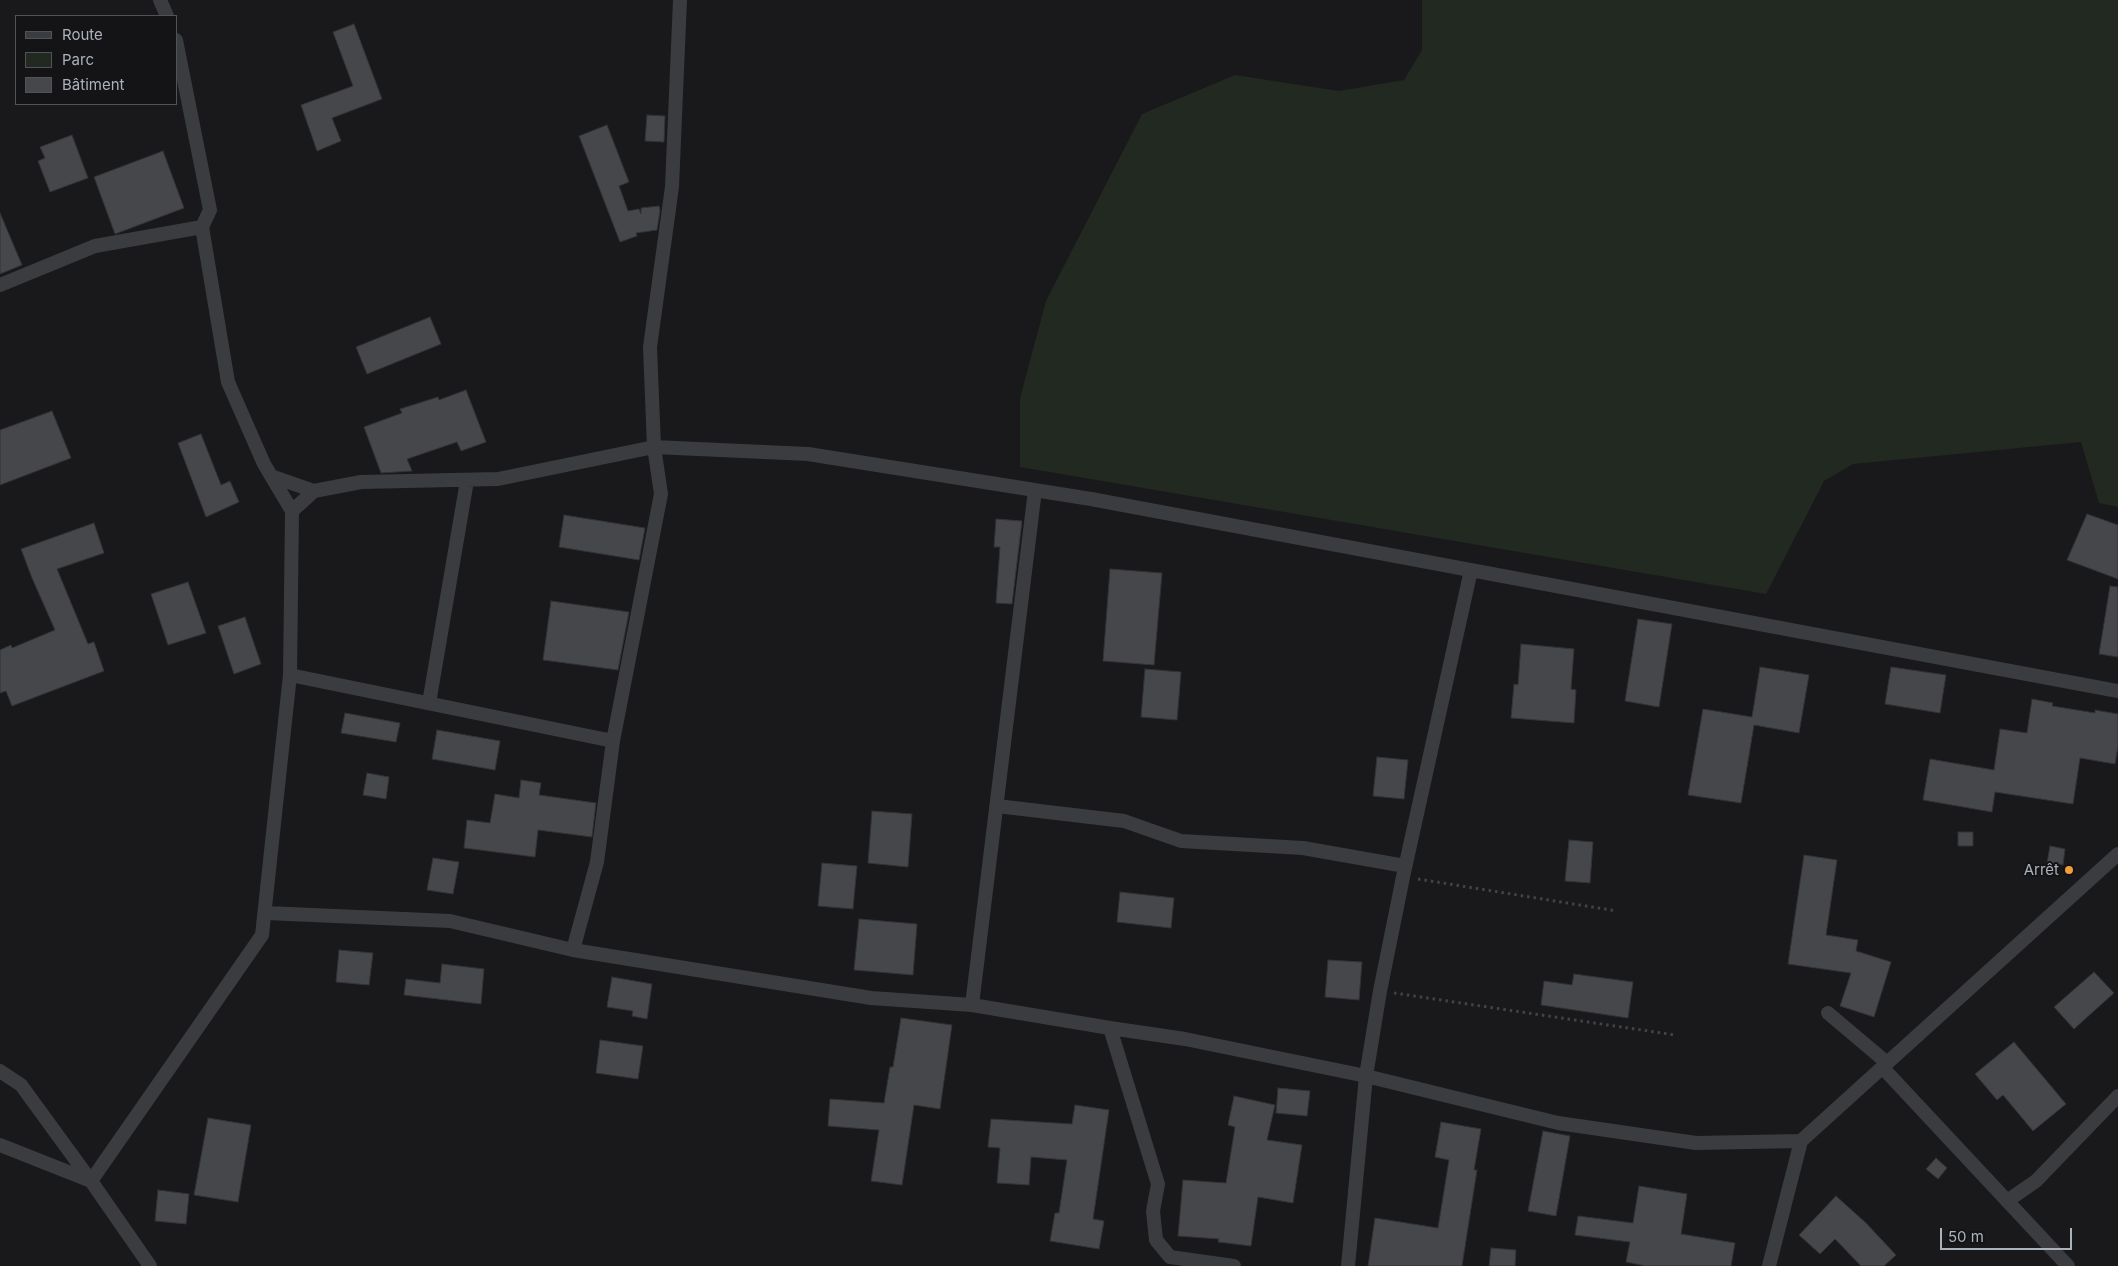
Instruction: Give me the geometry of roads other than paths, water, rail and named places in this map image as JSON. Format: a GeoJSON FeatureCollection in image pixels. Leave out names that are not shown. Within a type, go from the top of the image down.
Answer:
{"type":"FeatureCollection","features":[{"type":"Feature","properties":{"kind":"street"},"geometry":{"type":"LineString","coordinates":[[160,0],[167,15]]}},
{"type":"Feature","properties":{"kind":"street"},"geometry":{"type":"LineString","coordinates":[[573,950],[597,862],[612,741],[661,494],[654,447],[650,348],[672,187],[680,0]]}},
{"type":"Feature","properties":{"kind":"street"},"geometry":{"type":"LineString","coordinates":[[91,1181],[262,935],[266,913],[290,675],[292,511],[271,476],[228,382],[202,227],[210,210],[178,50]]}},
{"type":"Feature","properties":{"kind":"street"},"geometry":{"type":"LineString","coordinates":[[0,285],[95,246],[202,227]]}},
{"type":"Feature","properties":{"kind":"street"},"geometry":{"type":"LineString","coordinates":[[292,511],[314,492],[361,482],[498,479],[654,447],[808,454],[1035,490],[2118,691]]}},
{"type":"Feature","properties":{"kind":"street"},"geometry":{"type":"LineString","coordinates":[[271,476],[314,492]]}},
{"type":"Feature","properties":{"kind":"street"},"geometry":{"type":"LineString","coordinates":[[429,704],[467,481]]}},
{"type":"Feature","properties":{"kind":"street"},"geometry":{"type":"LineString","coordinates":[[972,1005],[1035,490]]}},
{"type":"Feature","properties":{"kind":"street"},"geometry":{"type":"LineString","coordinates":[[1348,1266],[1366,1076],[1380,991],[1404,871],[1471,570]]}},
{"type":"Feature","properties":{"kind":"street"},"geometry":{"type":"LineString","coordinates":[[290,675],[612,741]]}},
{"type":"Feature","properties":{"kind":"street"},"geometry":{"type":"LineString","coordinates":[[997,806],[1124,821],[1182,841],[1303,848],[1404,871]]}},
{"type":"Feature","properties":{"kind":"street"},"geometry":{"type":"LineString","coordinates":[[1769,1266],[1801,1141],[2118,854]]}},
{"type":"Feature","properties":{"kind":"street"},"geometry":{"type":"LineString","coordinates":[[266,913],[450,921],[573,950],[870,998],[972,1005],[1185,1039],[1366,1076],[1558,1123],[1696,1143],[1801,1141]]}},
{"type":"Feature","properties":{"kind":"street"},"geometry":{"type":"LineString","coordinates":[[1828,1013],[1886,1062],[1882,1067]]}},
{"type":"Feature","properties":{"kind":"street"},"geometry":{"type":"LineString","coordinates":[[1110,1028],[1158,1184],[1153,1210],[1156,1240],[1170,1258],[1234,1266]]}},
{"type":"Feature","properties":{"kind":"street"},"geometry":{"type":"LineString","coordinates":[[1882,1067],[2068,1266]]}},
{"type":"Feature","properties":{"kind":"street"},"geometry":{"type":"LineString","coordinates":[[0,1071],[21,1085],[150,1266]]}},
{"type":"Feature","properties":{"kind":"street"},"geometry":{"type":"LineString","coordinates":[[2007,1201],[2036,1181],[2118,1096]]}},
{"type":"Feature","properties":{"kind":"street"},"geometry":{"type":"LineString","coordinates":[[0,1144],[91,1181]]}},
{"type":"Feature","properties":{"kind":"place","name":"Arrêt"},"geometry":{"type":"Point","coordinates":[2069,870]}}]}
